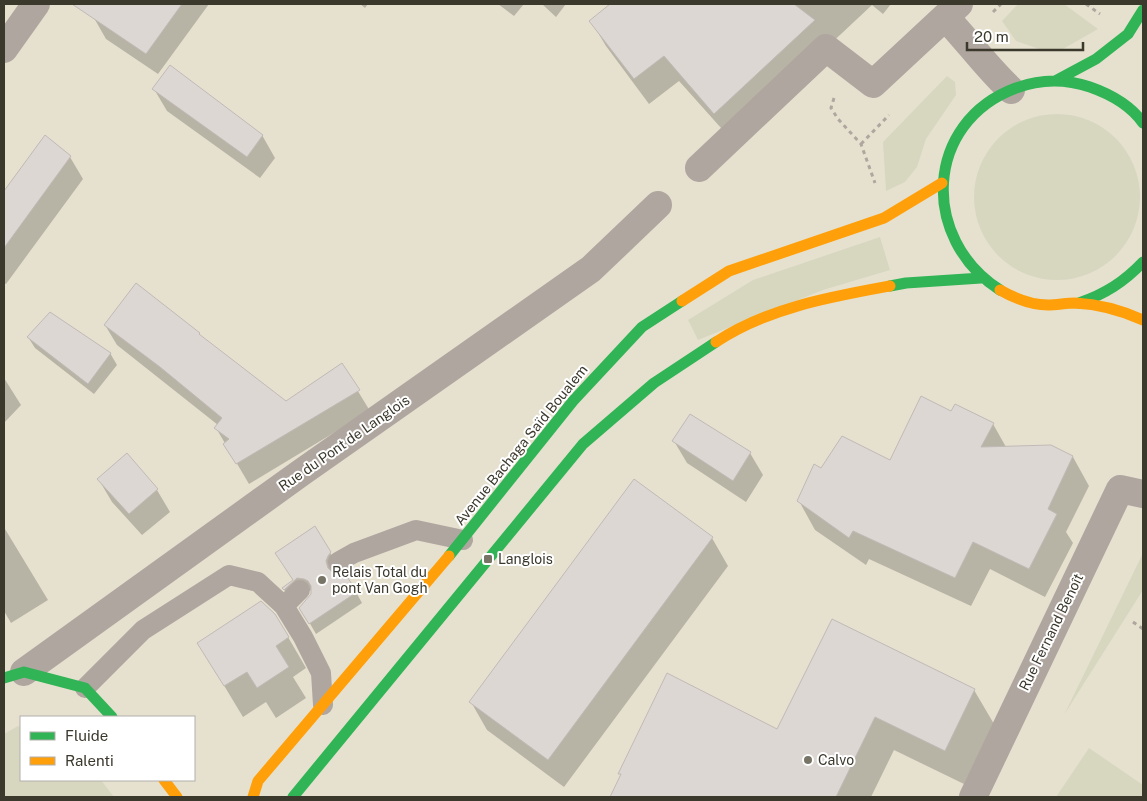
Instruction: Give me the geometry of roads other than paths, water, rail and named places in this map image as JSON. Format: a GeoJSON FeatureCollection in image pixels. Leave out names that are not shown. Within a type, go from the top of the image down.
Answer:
{"type":"FeatureCollection","features":[{"type":"Feature","properties":{"kind":"main road"},"geometry":{"type":"LineString","coordinates":[[1055,80],[1096,59],[1128,34],[1143,10]]}},
{"type":"Feature","properties":{"kind":"main road"},"geometry":{"type":"LineString","coordinates":[[1143,123],[1116,99],[1087,86],[1055,80],[1032,83],[1011,90],[984,105],[964,127],[949,154],[942,183],[945,218],[958,251],[981,278],[1010,296],[1044,305],[1079,303],[1106,293],[1130,277],[1143,262]]}},
{"type":"Feature","properties":{"kind":"main road","name":"Avenue Bachaga Saïd Boualem"},"geometry":{"type":"LineString","coordinates":[[253,797],[258,781],[463,540],[573,401],[642,327],[729,271],[884,218],[942,183]]}},
{"type":"Feature","properties":{"kind":"main road"},"geometry":{"type":"LineString","coordinates":[[293,797],[583,444],[654,383],[736,329],[816,300],[906,283],[981,278]]}},
{"type":"Feature","properties":{"kind":"main road"},"geometry":{"type":"LineString","coordinates":[[1079,303],[1143,320]]}},
{"type":"Feature","properties":{"kind":"main road","name":"Rue du Pont de Langlois"},"geometry":{"type":"LineString","coordinates":[[14,675],[85,688]]}},
{"type":"Feature","properties":{"kind":"main road"},"geometry":{"type":"LineString","coordinates":[[85,688],[111,716]]}},
{"type":"Feature","properties":{"kind":"main road"},"geometry":{"type":"LineString","coordinates":[[165,781],[177,797]]}},
{"type":"Feature","properties":{"kind":"street"},"geometry":{"type":"LineString","coordinates":[[4,49],[27,7]]}},
{"type":"Feature","properties":{"kind":"street"},"geometry":{"type":"LineString","coordinates":[[699,168],[826,48],[873,84],[952,11],[966,38],[988,68],[1011,90]]}},
{"type":"Feature","properties":{"kind":"street","name":"Rue du Pont de Langlois"},"geometry":{"type":"LineString","coordinates":[[14,675],[591,269],[658,205]]}},
{"type":"Feature","properties":{"kind":"street","name":"Rue Fernand Benoît"},"geometry":{"type":"LineString","coordinates":[[972,797],[1120,489],[1143,494]]}},
{"type":"Feature","properties":{"kind":"lane"},"geometry":{"type":"LineString","coordinates":[[338,562],[354,553],[416,530],[463,540]]}},
{"type":"Feature","properties":{"kind":"lane"},"geometry":{"type":"LineString","coordinates":[[85,688],[143,630],[229,575],[258,582],[284,606],[303,637],[321,673],[323,705]]}},
{"type":"Feature","properties":{"kind":"lane"},"geometry":{"type":"LineString","coordinates":[[284,606],[300,590]]}},
{"type":"Feature","properties":{"kind":"place","name":"Langlois"},"geometry":{"type":"Point","coordinates":[488,559]}},
{"type":"Feature","properties":{"kind":"place","name":"Relais Total du pont Van Gogh"},"geometry":{"type":"Point","coordinates":[322,580]}},
{"type":"Feature","properties":{"kind":"place","name":"Calvo"},"geometry":{"type":"Point","coordinates":[808,760]}}]}
